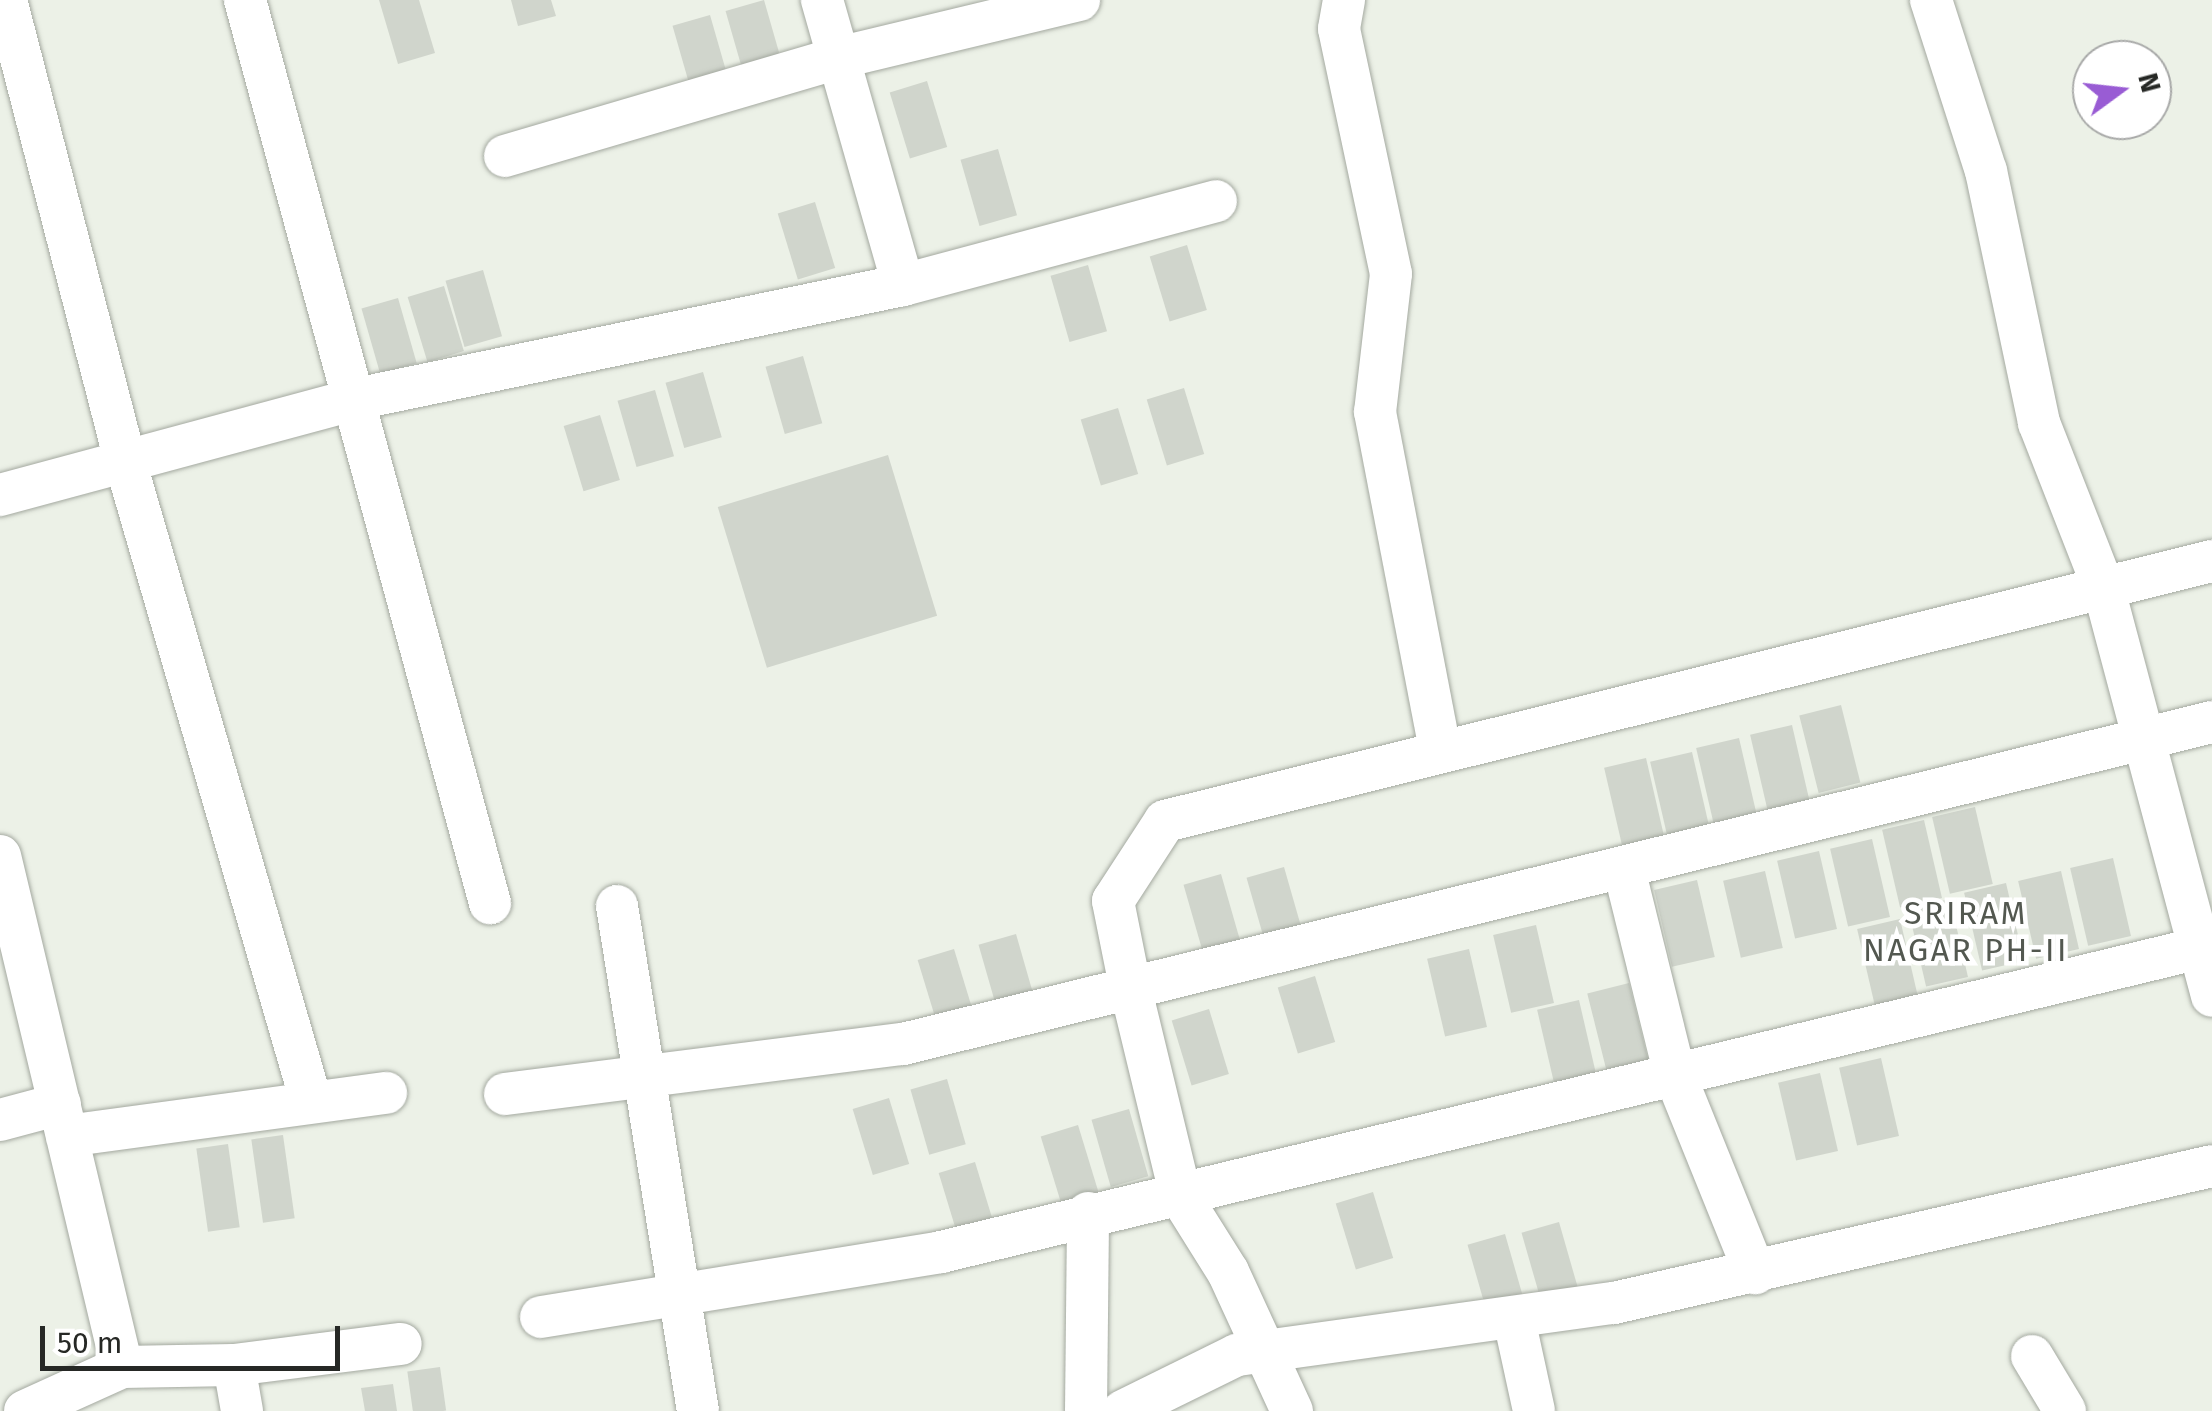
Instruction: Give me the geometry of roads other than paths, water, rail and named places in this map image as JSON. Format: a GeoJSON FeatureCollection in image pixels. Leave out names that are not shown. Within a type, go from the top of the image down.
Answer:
{"type":"FeatureCollection","features":[{"type":"Feature","properties":{"kind":"street"},"geometry":{"type":"LineString","coordinates":[[6,0],[125,461],[312,1101]]}},
{"type":"Feature","properties":{"kind":"street"},"geometry":{"type":"LineString","coordinates":[[245,0],[490,903]]}},
{"type":"Feature","properties":{"kind":"street"},"geometry":{"type":"LineString","coordinates":[[822,0],[903,284]]}},
{"type":"Feature","properties":{"kind":"street"},"geometry":{"type":"LineString","coordinates":[[505,156],[838,58],[1079,0]]}},
{"type":"Feature","properties":{"kind":"street"},"geometry":{"type":"LineString","coordinates":[[1344,0],[1339,29],[1390,274],[1374,412],[1440,751]]}},
{"type":"Feature","properties":{"kind":"street"},"geometry":{"type":"LineString","coordinates":[[1932,0],[1986,171],[2039,423],[2103,586],[2140,739],[2206,946],[2212,996]]}},
{"type":"Feature","properties":{"kind":"street"},"geometry":{"type":"LineString","coordinates":[[0,495],[356,399],[903,284],[1216,201]]}},
{"type":"Feature","properties":{"kind":"street"},"geometry":{"type":"LineString","coordinates":[[1292,1411],[1261,1354],[1228,1272],[1180,1196],[1131,991],[1113,901],[1165,821],[2212,560]]}},
{"type":"Feature","properties":{"kind":"street"},"geometry":{"type":"LineString","coordinates":[[505,1094],[904,1044],[1624,870],[2212,722]]}},
{"type":"Feature","properties":{"kind":"street"},"geometry":{"type":"LineString","coordinates":[[0,856],[122,1367]]}},
{"type":"Feature","properties":{"kind":"street"},"geometry":{"type":"LineString","coordinates":[[1624,870],[1675,1075],[1756,1274]]}},
{"type":"Feature","properties":{"kind":"street"},"geometry":{"type":"LineString","coordinates":[[617,906],[698,1410]]}},
{"type":"Feature","properties":{"kind":"street"},"geometry":{"type":"LineString","coordinates":[[541,1317],[941,1252],[2206,946]]}},
{"type":"Feature","properties":{"kind":"street"},"geometry":{"type":"LineString","coordinates":[[0,1120],[64,1120],[386,1093]]}},
{"type":"Feature","properties":{"kind":"street"},"geometry":{"type":"LineString","coordinates":[[1123,1411],[1218,1362],[1514,1319],[1756,1274],[2212,1166]]}},
{"type":"Feature","properties":{"kind":"street"},"geometry":{"type":"LineString","coordinates":[[1086,1411],[1088,1214]]}},
{"type":"Feature","properties":{"kind":"street"},"geometry":{"type":"LineString","coordinates":[[1514,1319],[1534,1411]]}},
{"type":"Feature","properties":{"kind":"street"},"geometry":{"type":"LineString","coordinates":[[25,1411],[122,1367],[234,1365],[401,1344]]}},
{"type":"Feature","properties":{"kind":"street"},"geometry":{"type":"LineString","coordinates":[[2032,1356],[2065,1411]]}},
{"type":"Feature","properties":{"kind":"street"},"geometry":{"type":"LineString","coordinates":[[234,1365],[242,1411]]}},
{"type":"Feature","properties":{"kind":"district","name":"SRIRAM NAGAR PH-II"},"geometry":{"type":"Point","coordinates":[1966,932]}}]}
